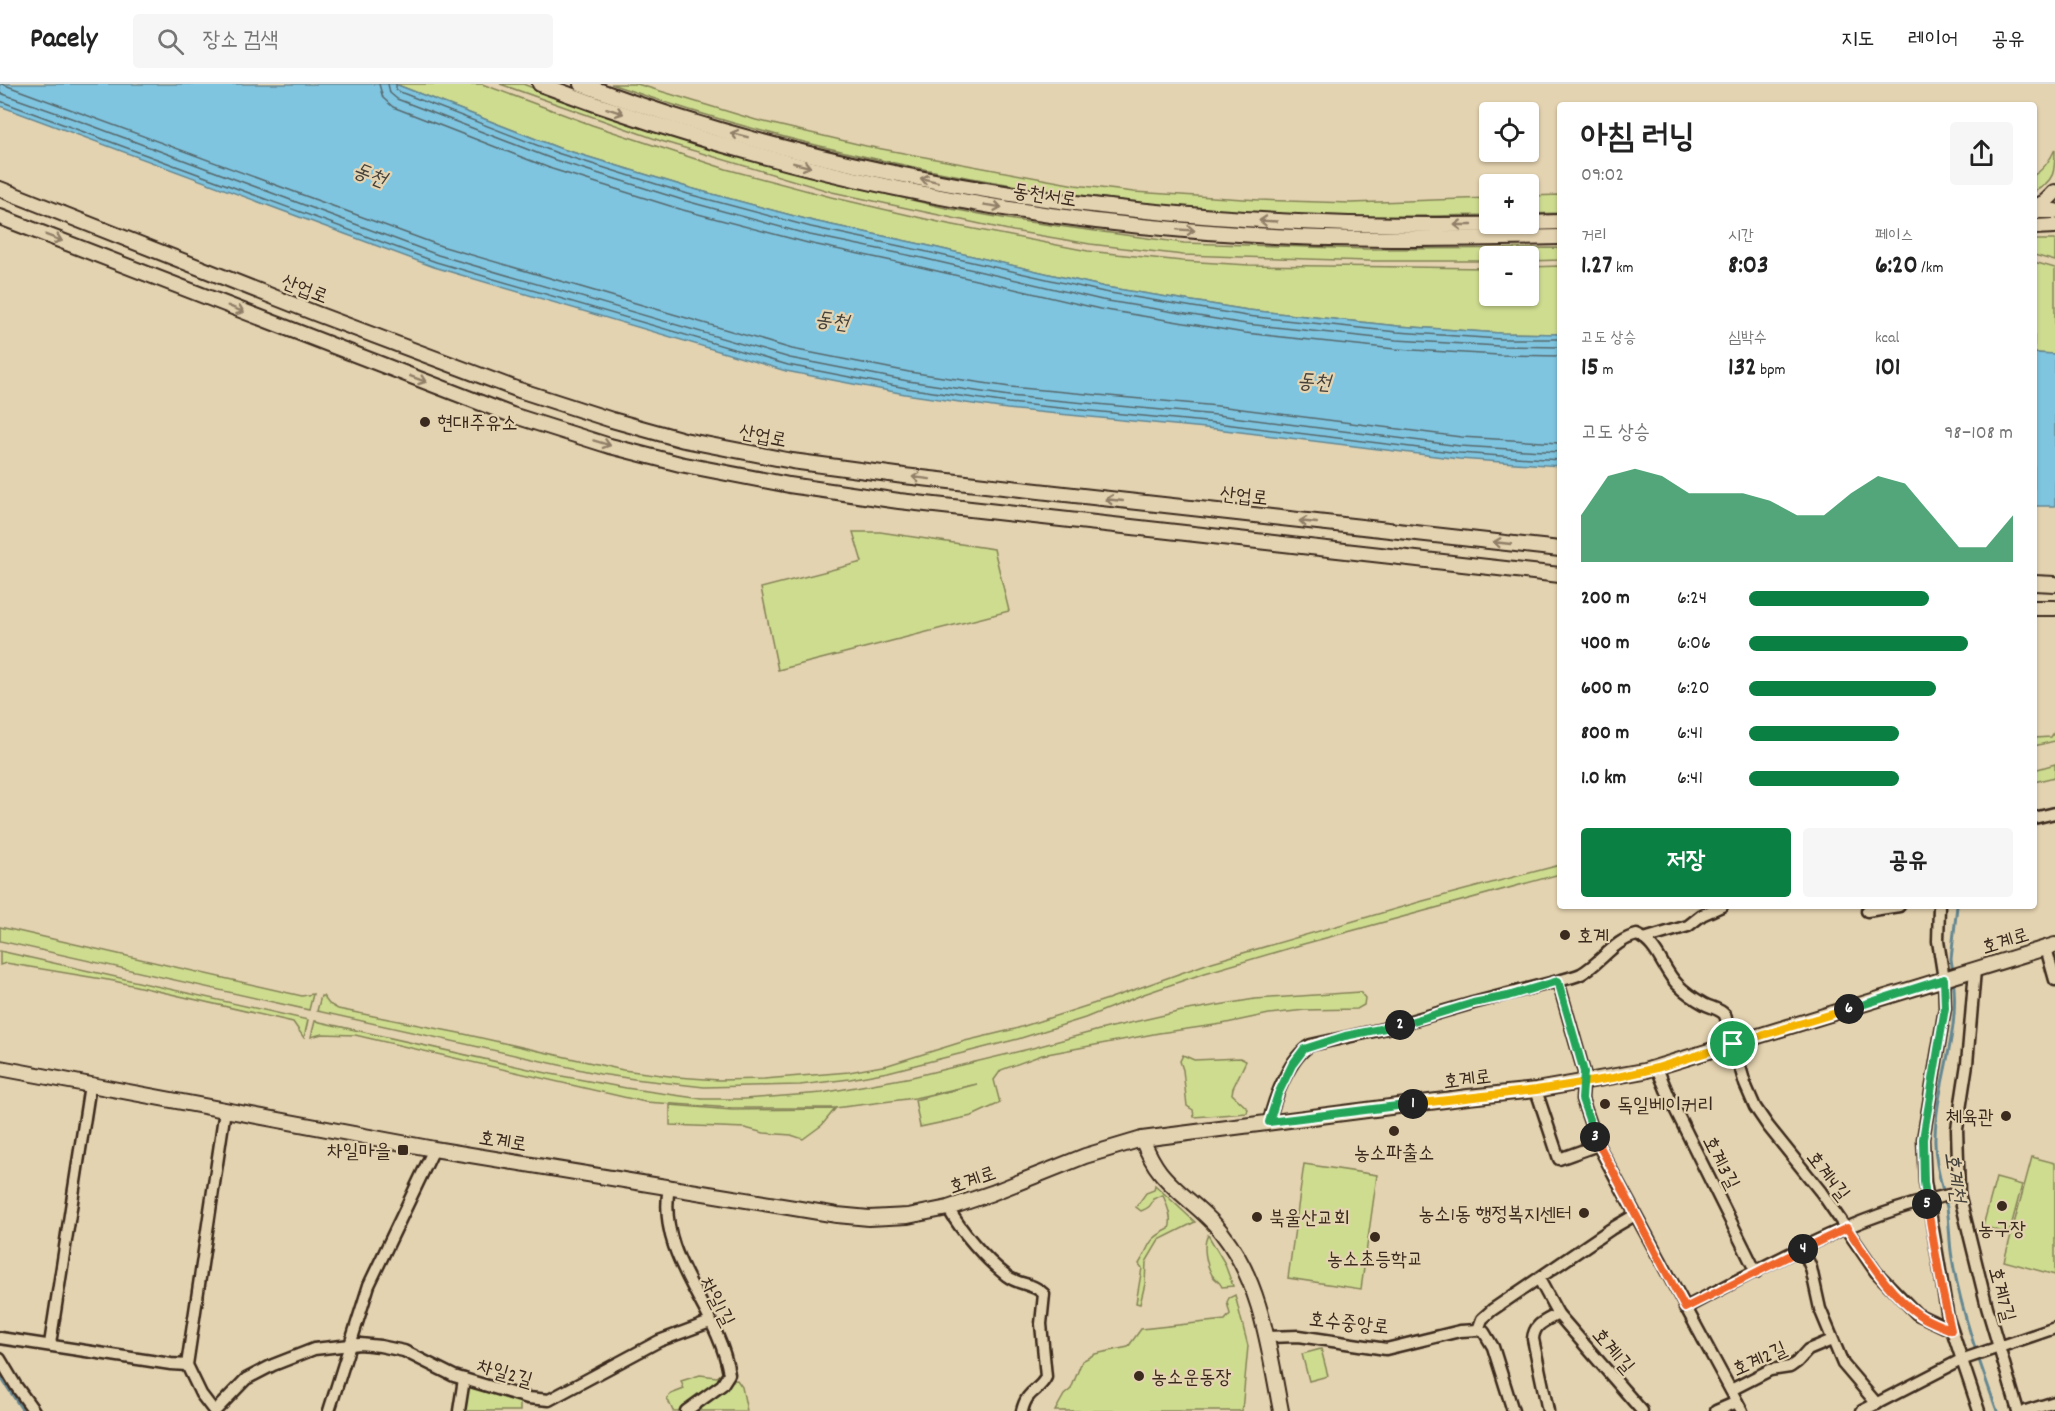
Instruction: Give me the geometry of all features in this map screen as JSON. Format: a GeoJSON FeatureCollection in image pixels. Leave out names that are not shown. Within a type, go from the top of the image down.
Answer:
{"type":"FeatureCollection","features":[{"type":"Feature","properties":{"kind":"main road","name":"동천서로"},"geometry":{"type":"LineString","coordinates":[[540,84],[602,107],[724,146],[949,199],[1077,219],[1185,230],[1324,238],[1470,240],[1557,237]]}},
{"type":"Feature","properties":{"kind":"main road","name":"동천서로"},"geometry":{"type":"LineString","coordinates":[[581,84],[729,132],[842,161],[953,185],[1077,205],[1185,216],[1325,224],[1479,224]]}},
{"type":"Feature","properties":{"kind":"main road","name":"산업로"},"geometry":{"type":"LineString","coordinates":[[0,189],[316,314],[519,390],[684,440],[792,461],[904,476],[1557,549]]}},
{"type":"Feature","properties":{"kind":"main road"},"geometry":{"type":"LineString","coordinates":[[2037,207],[2055,192]]}},
{"type":"Feature","properties":{"kind":"main road"},"geometry":{"type":"LineString","coordinates":[[2037,209],[2055,211]]}},
{"type":"Feature","properties":{"kind":"main road"},"geometry":{"type":"LineString","coordinates":[[0,217],[512,415],[610,446],[680,464],[789,485],[899,501],[1557,575]]}},
{"type":"Feature","properties":{"kind":"main road"},"geometry":{"type":"LineString","coordinates":[[1539,223],[1557,222]]}},
{"type":"Feature","properties":{"kind":"main road"},"geometry":{"type":"LineString","coordinates":[[2037,227],[2055,226]]}},
{"type":"Feature","properties":{"kind":"main road"},"geometry":{"type":"LineString","coordinates":[[2037,583],[2055,584]]}},
{"type":"Feature","properties":{"kind":"main road"},"geometry":{"type":"LineString","coordinates":[[2037,608],[2055,608]]}},
{"type":"Feature","properties":{"kind":"main road","name":"호계로"},"geometry":{"type":"LineString","coordinates":[[0,1068],[434,1149],[837,1215],[869,1218],[908,1216],[948,1208],[1085,1156],[1142,1139],[1536,1090],[1657,1068],[2050,947]]}},
{"type":"Feature","properties":{"kind":"main road"},"geometry":{"type":"LineString","coordinates":[[1142,1139],[1161,1173],[1222,1233],[1235,1253],[1260,1308],[1281,1411]]}},
{"type":"Feature","properties":{"kind":"street"},"geometry":{"type":"LineString","coordinates":[[2037,817],[2055,813]]}},
{"type":"Feature","properties":{"kind":"street"},"geometry":{"type":"LineString","coordinates":[[1269,1122],[1278,1094],[1292,1065],[1304,1049],[1311,1045],[1383,1029],[1580,975],[1631,936],[1637,935],[1644,939],[1688,926],[1702,915],[1715,909]]}},
{"type":"Feature","properties":{"kind":"street"},"geometry":{"type":"LineString","coordinates":[[1867,912],[1883,909]]}},
{"type":"Feature","properties":{"kind":"street"},"geometry":{"type":"LineString","coordinates":[[1940,909],[1938,940],[1944,979],[1945,1008],[1923,1139],[1927,1199],[1951,1330],[1979,1411]]}},
{"type":"Feature","properties":{"kind":"street","name":"호계4길"},"geometry":{"type":"LineString","coordinates":[[1644,939],[1661,958],[1678,985],[1704,1004],[1723,1012],[1745,1084],[1755,1107],[1821,1192],[1876,1272],[1917,1314],[1951,1330]]}},
{"type":"Feature","properties":{"kind":"street"},"geometry":{"type":"LineString","coordinates":[[2050,947],[2055,980]]}},
{"type":"Feature","properties":{"kind":"street","name":"호계7길"},"geometry":{"type":"LineString","coordinates":[[1971,971],[1967,1065],[1957,1129],[1956,1194],[1993,1348],[2018,1411]]}},
{"type":"Feature","properties":{"kind":"street","name":"호계2길"},"geometry":{"type":"LineString","coordinates":[[1558,981],[1584,1072],[1582,1099],[1598,1145],[1740,1406]]}},
{"type":"Feature","properties":{"kind":"street","name":"호계3길"},"geometry":{"type":"LineString","coordinates":[[1657,1068],[1670,1099],[1756,1272]]}},
{"type":"Feature","properties":{"kind":"street"},"geometry":{"type":"LineString","coordinates":[[50,1344],[90,1084]]}},
{"type":"Feature","properties":{"kind":"street"},"geometry":{"type":"LineString","coordinates":[[1536,1090],[1559,1159],[1598,1145]]}},
{"type":"Feature","properties":{"kind":"street"},"geometry":{"type":"LineString","coordinates":[[214,1411],[201,1394],[187,1365],[225,1110]]}},
{"type":"Feature","properties":{"kind":"street"},"geometry":{"type":"LineString","coordinates":[[329,1411],[377,1265],[434,1149]]}},
{"type":"Feature","properties":{"kind":"street","name":"차일1길"},"geometry":{"type":"LineString","coordinates":[[669,1187],[667,1206],[678,1260],[710,1322],[728,1370],[728,1378],[722,1385],[686,1411]]}},
{"type":"Feature","properties":{"kind":"street"},"geometry":{"type":"LineString","coordinates":[[1685,1308],[1847,1228],[1927,1199],[1956,1194]]}},
{"type":"Feature","properties":{"kind":"street"},"geometry":{"type":"LineString","coordinates":[[948,1208],[972,1241],[1007,1276],[1036,1287],[1044,1294],[1041,1324],[1046,1377],[1043,1383],[1025,1398],[1022,1411]]}},
{"type":"Feature","properties":{"kind":"street"},"geometry":{"type":"LineString","coordinates":[[1513,1411],[1493,1347],[1484,1332],[1478,1330],[1482,1319],[1611,1229],[1635,1215]]}},
{"type":"Feature","properties":{"kind":"street"},"geometry":{"type":"LineString","coordinates":[[1803,1249],[1811,1268],[1820,1308],[1842,1364],[1877,1404]]}},
{"type":"Feature","properties":{"kind":"street","name":"호계1길"},"geometry":{"type":"LineString","coordinates":[[1539,1279],[1558,1314],[1642,1411]]}},
{"type":"Feature","properties":{"kind":"street"},"geometry":{"type":"LineString","coordinates":[[1548,1411],[1533,1331],[1537,1325],[1558,1314]]}},
{"type":"Feature","properties":{"kind":"street","name":"차일2길"},"geometry":{"type":"LineString","coordinates":[[214,1411],[241,1383],[256,1373],[314,1349],[350,1345],[380,1346],[404,1352],[446,1373],[464,1379],[528,1398],[549,1400],[659,1341],[710,1322]]}},
{"type":"Feature","properties":{"kind":"street"},"geometry":{"type":"LineString","coordinates":[[1862,1411],[1961,1360],[2055,1328]]}},
{"type":"Feature","properties":{"kind":"street","name":"호수중앙로"},"geometry":{"type":"LineString","coordinates":[[1267,1337],[1299,1336],[1386,1349],[1460,1331],[1478,1330]]}},
{"type":"Feature","properties":{"kind":"street"},"geometry":{"type":"LineString","coordinates":[[0,1338],[187,1365]]}},
{"type":"Feature","properties":{"kind":"street","name":"호계2길"},"geometry":{"type":"LineString","coordinates":[[1731,1390],[1770,1370],[1790,1366],[1808,1350],[1832,1340]]}},
{"type":"Feature","properties":{"kind":"street"},"geometry":{"type":"LineString","coordinates":[[0,1359],[15,1386],[34,1411]]}},
{"type":"Feature","properties":{"kind":"street"},"geometry":{"type":"LineString","coordinates":[[459,1411],[464,1379]]}},
{"type":"Feature","properties":{"kind":"street"},"geometry":{"type":"LineString","coordinates":[[2026,1411],[2055,1402]]}},
{"type":"Feature","properties":{"kind":"street"},"geometry":{"type":"LineString","coordinates":[[1716,1411],[1740,1406]]}},
{"type":"Feature","properties":{"kind":"green space"},"geometry":{"type":"Polygon","coordinates":[[[395,84],[482,84],[592,125],[726,169],[831,197],[943,223],[1088,251],[1182,261],[1249,265],[1479,268],[1479,306],[1539,306],[1539,267],[1557,266],[1557,334],[1500,333],[1398,326],[1248,310],[1105,287],[813,221],[690,188],[559,148],[395,84]]]}},
{"type":"Feature","properties":{"kind":"green space"},"geometry":{"type":"Polygon","coordinates":[[[500,84],[523,84],[598,113],[663,134],[834,182],[946,208],[1014,220],[1184,243],[1367,249],[1479,248],[1479,261],[1367,261],[1183,255],[1090,244],[1013,231],[832,192],[661,141],[500,84]]]}},
{"type":"Feature","properties":{"kind":"green space"},"geometry":{"type":"Polygon","coordinates":[[[611,84],[637,84],[756,120],[866,146],[1075,185],[1134,192],[1259,200],[1351,203],[1479,198],[1479,215],[1370,217],[1299,215],[1211,209],[1037,189],[865,157],[695,112],[611,84]]]}},
{"type":"Feature","properties":{"kind":"green space"},"geometry":{"type":"Polygon","coordinates":[[[2055,149],[2052,175],[2037,190],[2037,173],[2055,149]]]}},
{"type":"Feature","properties":{"kind":"green space"},"geometry":{"type":"Polygon","coordinates":[[[1557,195],[1557,213],[1539,214],[1539,196],[1557,195]]]}},
{"type":"Feature","properties":{"kind":"green space"},"geometry":{"type":"Polygon","coordinates":[[[2037,240],[2055,240],[2055,261],[2037,256],[2037,240]]]}},
{"type":"Feature","properties":{"kind":"green space"},"geometry":{"type":"Polygon","coordinates":[[[1539,248],[1557,248],[1557,260],[1539,261],[1539,248]]]}},
{"type":"Feature","properties":{"kind":"green space"},"geometry":{"type":"Polygon","coordinates":[[[2037,263],[2055,268],[2055,354],[2037,353],[2037,263]]]}},
{"type":"Feature","properties":{"kind":"green space"},"geometry":{"type":"Polygon","coordinates":[[[853,532],[880,532],[994,549],[1009,611],[778,670],[761,588],[862,562],[853,532]]]}},
{"type":"Feature","properties":{"kind":"green space"},"geometry":{"type":"Polygon","coordinates":[[[2055,731],[2055,741],[2037,745],[2037,738],[2051,737],[2055,731]]]}},
{"type":"Feature","properties":{"kind":"green space"},"geometry":{"type":"Polygon","coordinates":[[[2055,764],[2055,777],[2037,781],[2037,769],[2055,764]]]}},
{"type":"Feature","properties":{"kind":"green space"},"geometry":{"type":"Polygon","coordinates":[[[1557,866],[1557,875],[1205,973],[1085,1018],[1018,1039],[888,1072],[800,1085],[704,1087],[600,1074],[317,1011],[321,996],[323,996],[329,1004],[338,1009],[464,1034],[623,1070],[677,1077],[719,1080],[764,1079],[849,1072],[888,1065],[965,1041],[1015,1029],[1212,962],[1423,901],[1557,866]]]}},
{"type":"Feature","properties":{"kind":"green space"},"geometry":{"type":"Polygon","coordinates":[[[0,927],[302,996],[313,994],[309,1010],[0,941],[0,927]]]}},
{"type":"Feature","properties":{"kind":"green space"},"geometry":{"type":"Polygon","coordinates":[[[0,951],[308,1020],[304,1038],[293,1022],[114,981],[6,963],[0,965],[0,951]]]}},
{"type":"Feature","properties":{"kind":"green space"},"geometry":{"type":"Polygon","coordinates":[[[1360,992],[1365,998],[1364,1005],[1357,1009],[1305,1010],[1269,1014],[1042,1055],[1001,1070],[994,1080],[1000,1103],[972,1116],[920,1127],[915,1100],[977,1084],[915,1098],[835,1108],[732,1108],[645,1102],[355,1035],[322,1034],[311,1037],[315,1021],[551,1074],[626,1088],[702,1099],[744,1099],[822,1093],[912,1077],[1182,1011],[1255,999],[1360,992]]]}},
{"type":"Feature","properties":{"kind":"green space"},"geometry":{"type":"Polygon","coordinates":[[[1183,1055],[1194,1060],[1240,1058],[1246,1061],[1232,1094],[1248,1109],[1247,1113],[1194,1117],[1193,1110],[1187,1106],[1180,1061],[1183,1055]]]}},
{"type":"Feature","properties":{"kind":"green space"},"geometry":{"type":"Polygon","coordinates":[[[670,1105],[732,1110],[835,1109],[822,1125],[803,1139],[745,1128],[670,1125],[670,1105]]]}},
{"type":"Feature","properties":{"kind":"green space"},"geometry":{"type":"Polygon","coordinates":[[[2032,1157],[2055,1163],[2055,1275],[2004,1261],[2032,1157]]]}},
{"type":"Feature","properties":{"kind":"green space"},"geometry":{"type":"Polygon","coordinates":[[[1304,1164],[1377,1175],[1361,1289],[1288,1278],[1304,1164]]]}},
{"type":"Feature","properties":{"kind":"green space","name":"농구장"},"geometry":{"type":"Polygon","coordinates":[[[1996,1178],[2022,1185],[2009,1234],[1983,1226],[1996,1178]]]}},
{"type":"Feature","properties":{"kind":"green space"},"geometry":{"type":"Polygon","coordinates":[[[1155,1185],[1195,1222],[1159,1240],[1146,1262],[1145,1284],[1140,1304],[1136,1303],[1142,1268],[1139,1264],[1150,1243],[1169,1229],[1170,1225],[1169,1212],[1163,1195],[1153,1199],[1147,1208],[1141,1211],[1136,1207],[1146,1193],[1154,1190],[1155,1185]]]}},
{"type":"Feature","properties":{"kind":"green space"},"geometry":{"type":"Polygon","coordinates":[[[1208,1235],[1224,1262],[1233,1286],[1222,1287],[1212,1275],[1206,1255],[1205,1244],[1208,1235]]]}},
{"type":"Feature","properties":{"kind":"green space"},"geometry":{"type":"Polygon","coordinates":[[[1235,1295],[1248,1346],[1242,1411],[1055,1411],[1064,1395],[1071,1389],[1082,1361],[1095,1354],[1128,1347],[1141,1329],[1225,1320],[1230,1314],[1227,1302],[1235,1295]]]}},
{"type":"Feature","properties":{"kind":"green space"},"geometry":{"type":"Polygon","coordinates":[[[1321,1349],[1328,1376],[1309,1381],[1302,1354],[1321,1349]]]}},
{"type":"Feature","properties":{"kind":"green space"},"geometry":{"type":"Polygon","coordinates":[[[724,1372],[726,1375],[683,1411],[673,1411],[667,1398],[684,1389],[681,1381],[700,1375],[717,1377],[724,1372]]]}},
{"type":"Feature","properties":{"kind":"green space"},"geometry":{"type":"Polygon","coordinates":[[[737,1380],[742,1387],[747,1411],[691,1411],[731,1381],[737,1380]]]}},
{"type":"Feature","properties":{"kind":"green space"},"geometry":{"type":"Polygon","coordinates":[[[468,1383],[517,1398],[520,1411],[461,1411],[468,1383]]]}},
{"type":"Feature","properties":{"kind":"water","name":"동천"},"geometry":{"type":"Polygon","coordinates":[[[0,84],[395,84],[559,148],[690,188],[813,221],[1105,287],[1248,310],[1398,326],[1500,333],[1557,334],[1557,466],[1459,459],[1216,429],[1007,409],[905,394],[786,371],[434,267],[0,106],[0,84]]]}},
{"type":"Feature","properties":{"kind":"water"},"geometry":{"type":"Polygon","coordinates":[[[2037,353],[2055,354],[2055,506],[2037,506],[2037,353]]]}},
{"type":"Feature","properties":{"kind":"waterway","name":"호계천"},"geometry":{"type":"LineString","coordinates":[[1953,972],[1951,959],[1957,909]]}},
{"type":"Feature","properties":{"kind":"waterway","name":"호계천"},"geometry":{"type":"LineString","coordinates":[[1953,979],[1954,1019],[1936,1117],[1936,1155],[1947,1208],[1951,1252],[1960,1297],[1997,1411]]}},
{"type":"Feature","properties":{"kind":"waterway"},"geometry":{"type":"LineString","coordinates":[[0,1376],[23,1411]]}},
{"type":"Feature","properties":{"kind":"place","name":"현대주유소"},"geometry":{"type":"Point","coordinates":[425,422]}},
{"type":"Feature","properties":{"kind":"place","name":"호계"},"geometry":{"type":"Point","coordinates":[1565,935]}},
{"type":"Feature","properties":{"kind":"place","name":"독일베이커리"},"geometry":{"type":"Point","coordinates":[1605,1104]}},
{"type":"Feature","properties":{"kind":"place","name":"체육관"},"geometry":{"type":"Point","coordinates":[2006,1116]}},
{"type":"Feature","properties":{"kind":"place","name":"농소파출소"},"geometry":{"type":"Point","coordinates":[1394,1131]}},
{"type":"Feature","properties":{"kind":"place","name":"차일마을"},"geometry":{"type":"Point","coordinates":[403,1150]}},
{"type":"Feature","properties":{"kind":"place","name":"농구장"},"geometry":{"type":"Point","coordinates":[2002,1206]}},
{"type":"Feature","properties":{"kind":"place","name":"농소1동 행정복지센터"},"geometry":{"type":"Point","coordinates":[1584,1213]}},
{"type":"Feature","properties":{"kind":"place","name":"북울산교회"},"geometry":{"type":"Point","coordinates":[1257,1217]}},
{"type":"Feature","properties":{"kind":"place","name":"농소초등학교"},"geometry":{"type":"Point","coordinates":[1375,1237]}},
{"type":"Feature","properties":{"kind":"place","name":"농소운동장"},"geometry":{"type":"Point","coordinates":[1139,1376]}},
{"type":"Feature","properties":{"kind":"route"},"geometry":{"type":"LineString","coordinates":[[1733,1044],[1657,1068],[1613,1078],[1584,1082],[1536,1090],[1269,1122],[1278,1094],[1292,1065],[1304,1049],[1311,1045],[1438,1015],[1473,1003],[1508,996],[1558,981],[1584,1072],[1584,1082],[1582,1099],[1598,1145],[1685,1308],[1847,1228],[1876,1272],[1917,1314],[1951,1330],[1936,1259],[1924,1182],[1923,1139],[1945,1008],[1944,979],[1733,1044]]}}]}
